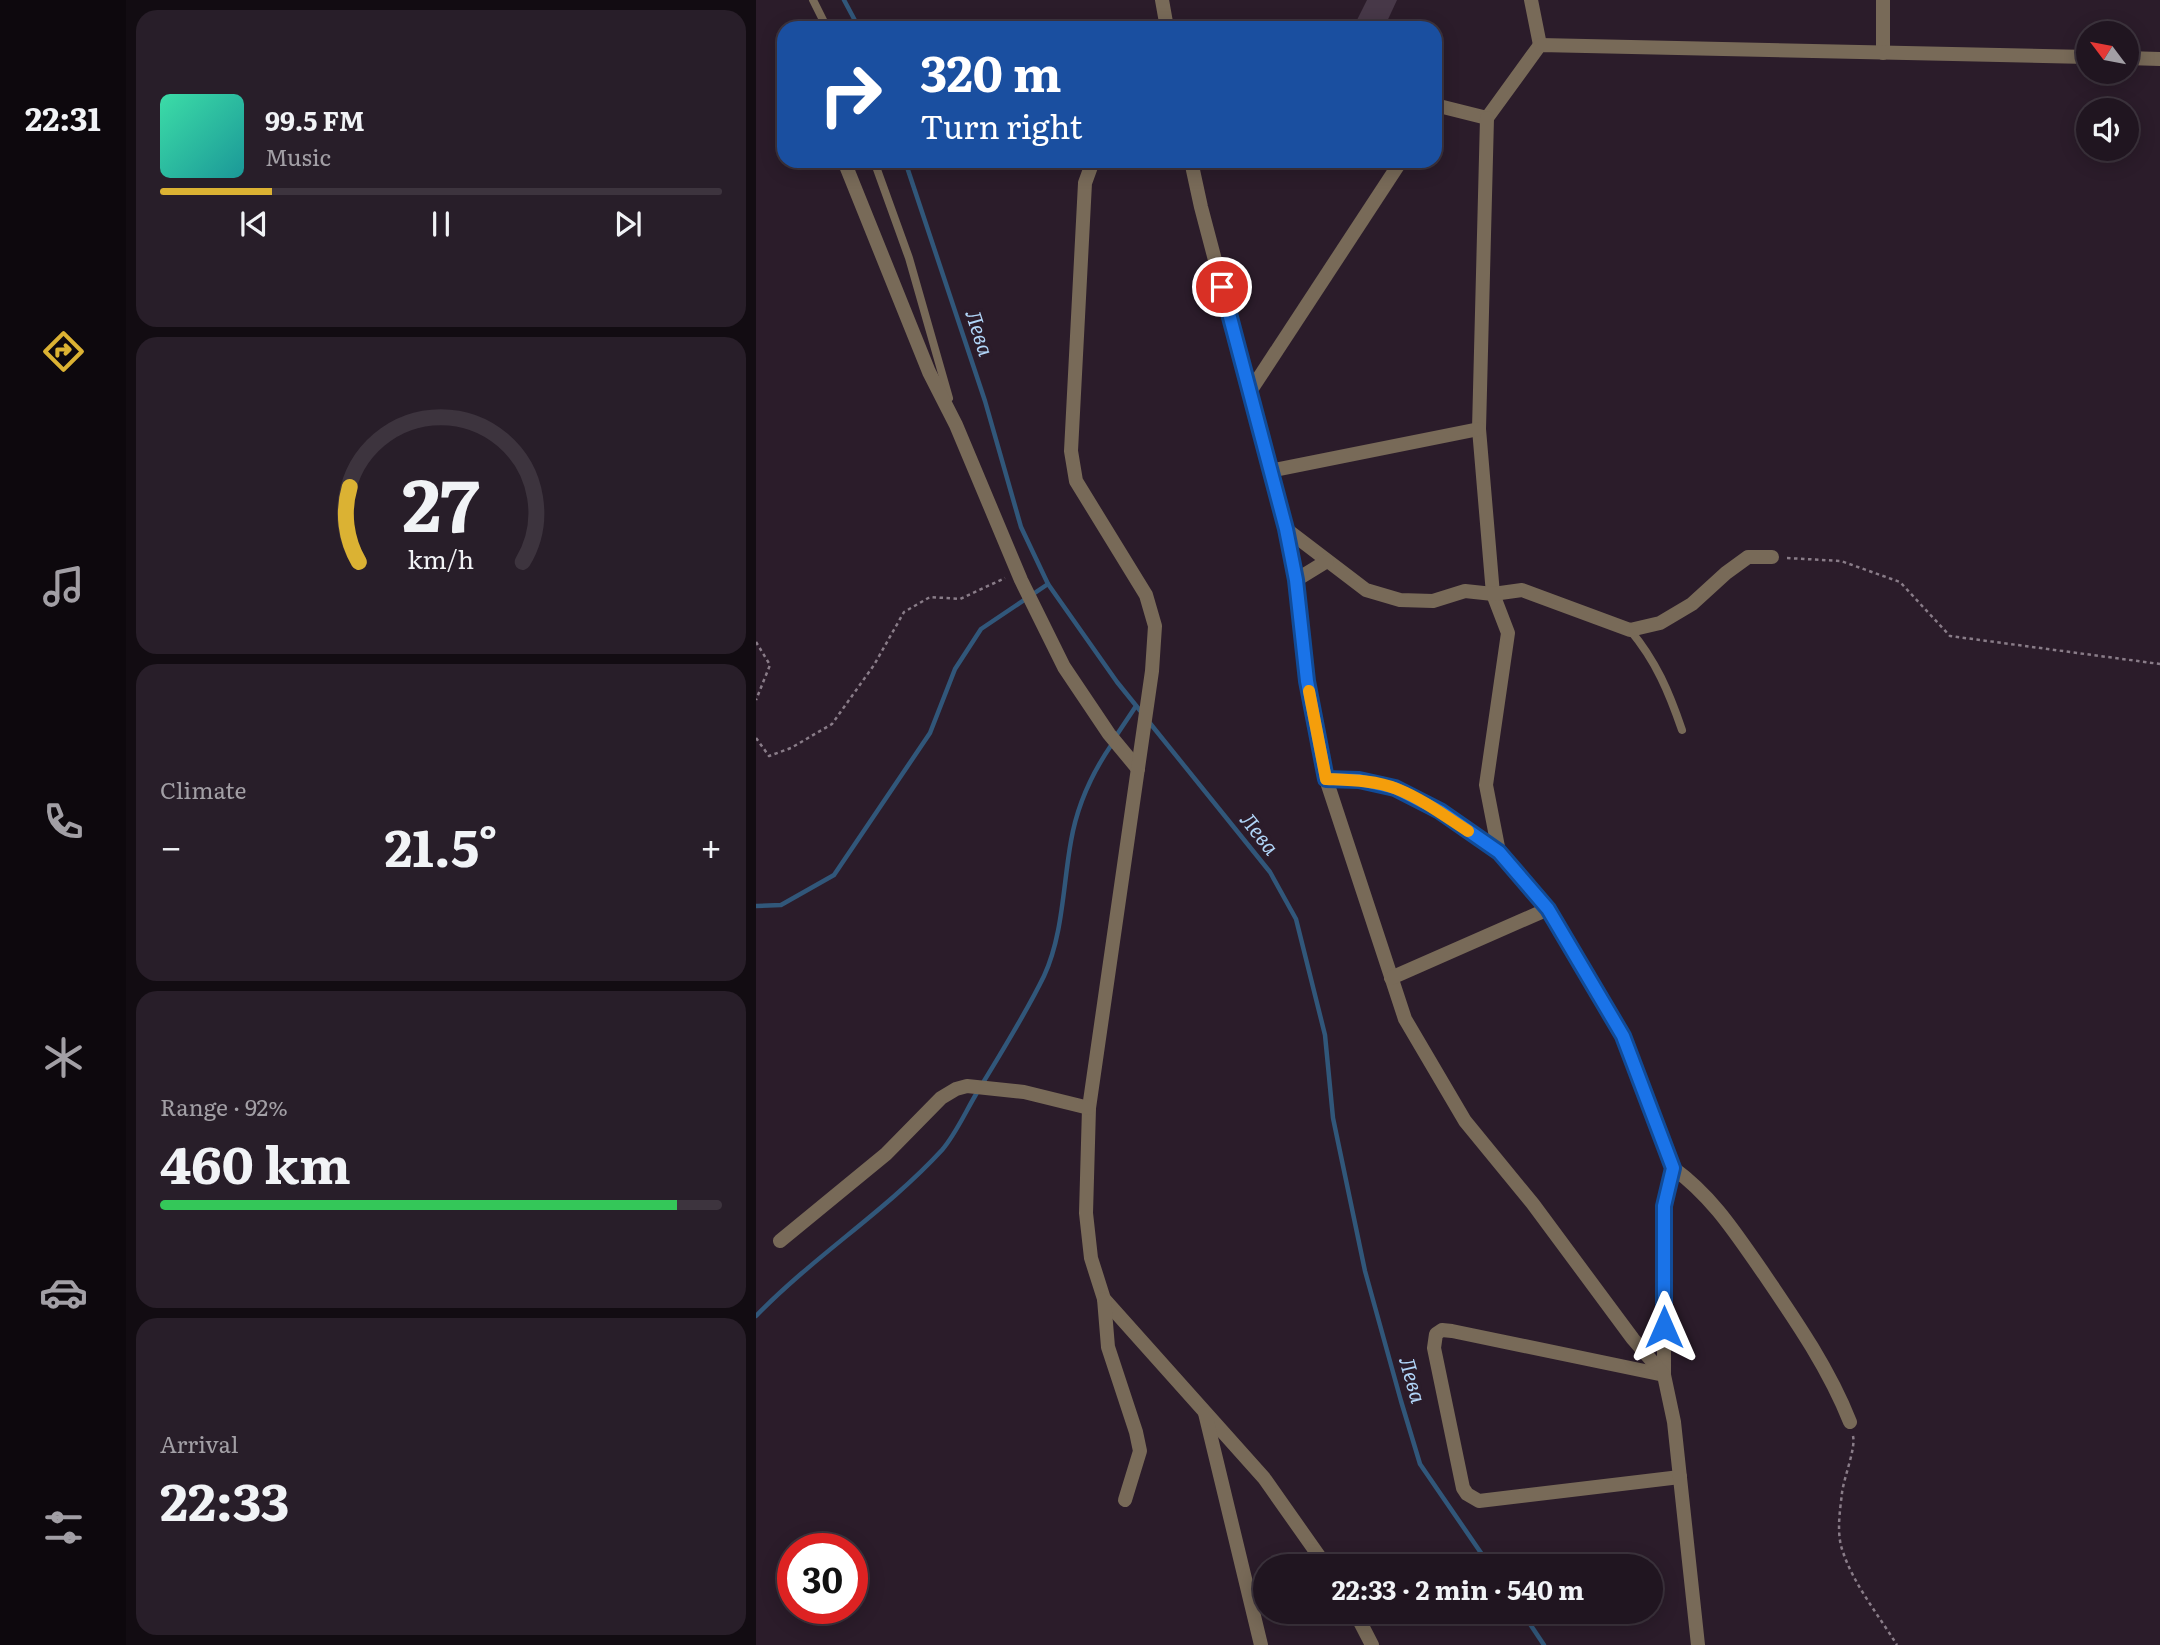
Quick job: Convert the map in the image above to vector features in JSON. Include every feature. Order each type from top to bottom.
[{"type":"street","points":[[1162,0],[1166,21]]},
{"type":"street","points":[[1499,852],[1486,785],[1508,634],[1493,594],[1479,429],[1487,118],[1540,46],[1531,0]]},
{"type":"street","points":[[1883,0],[1883,52]]},
{"type":"street","points":[[1540,46],[2076,57]]},
{"type":"street","points":[[2139,58],[2160,59]]},
{"type":"street","points":[[1442,108],[1487,118]]},
{"type":"street","points":[[847,168],[918,347],[956,425],[1018,571],[1065,667],[1109,734],[1138,769]]},
{"type":"street","points":[[1091,168],[1085,184],[1070,451],[1076,481],[1146,595],[1155,626],[1152,671],[1089,1108],[1086,1213],[1091,1258],[1104,1299],[1108,1347],[1140,1451],[1125,1500]]},
{"type":"street","points":[[1193,168],[1286,529],[1296,580],[1307,681],[1326,779],[1405,1018],[1465,1121],[1534,1204],[1633,1339],[1664,1375]]},
{"type":"street","points":[[1249,393],[1396,168]]},
{"type":"street","points":[[1270,471],[1479,429]]},
{"type":"street","points":[[1286,529],[1366,590],[1400,600],[1433,601],[1465,591],[1493,594],[1522,590],[1602,622],[1630,630],[1660,623],[1692,604],[1748,557],[1772,557]]},
{"type":"street","points":[[1296,580],[1327,561]]},
{"type":"street","points":[[1326,779],[1359,780],[1395,788],[1440,811],[1499,852],[1548,909],[1623,1036],[1673,1168],[1697,1185],[1725,1218],[1789,1311],[1837,1390],[1850,1422]]},
{"type":"street","points":[[1391,978],[1548,909]]},
{"type":"street","points":[[780,1241],[886,1154],[941,1098],[956,1089],[967,1086],[1024,1091],[1089,1108]]},
{"type":"street","points":[[1673,1168],[1664,1206],[1664,1375],[1674,1422],[1698,1645]]},
{"type":"street","points":[[1104,1299],[1264,1478],[1318,1554]]},
{"type":"street","points":[[1664,1375],[1452,1331],[1442,1330],[1436,1334],[1433,1341],[1463,1488],[1467,1494],[1479,1501],[1680,1478]]},
{"type":"street","points":[[1205,1412],[1261,1645]]},
{"type":"street","points":[[1361,1624],[1372,1645]]},
{"type":"lane","points":[[813,0],[824,21]]},
{"type":"lane","points":[[877,168],[909,258],[956,425]]},
{"type":"lane","points":[[1630,630],[1648,652],[1670,694],[1682,730]]},
{"type":"path","points":[[1772,557],[1841,561],[1900,582],[1950,636],[2160,664]]},
{"type":"path","points":[[756,738],[769,756],[791,748],[832,724],[874,665],[904,612],[930,597],[960,599],[1018,571]]},
{"type":"path","points":[[756,642],[770,665],[756,700]]},
{"type":"path","points":[[1850,1422],[1855,1443],[1844,1475],[1840,1520],[1842,1550],[1854,1576],[1897,1645]]},
{"type":"building","points":[[1367,0],[1397,0],[1387,21],[1356,21]]},
{"type":"waterway","name":"Лева","points":[[844,0],[855,21]]},
{"type":"waterway","name":"Лева","points":[[907,168],[985,401],[1021,527],[1048,584],[1142,713]]},
{"type":"waterway","points":[[756,906],[781,905],[834,875],[930,733],[955,669],[981,629],[1048,584]]},
{"type":"waterway","points":[[1116,736],[1136,706]]},
{"type":"waterway","name":"Лева","points":[[1149,722],[1270,872],[1296,919],[1325,1035],[1333,1118],[1365,1271],[1401,1401],[1420,1464],[1482,1554]]},
{"type":"waterway","points":[[756,1316],[920,1172],[956,1131],[1044,976],[1059,927],[1077,815],[1092,778],[1112,744]]},
{"type":"waterway","name":"Лева","points":[[1530,1624],[1544,1645]]},
{"type":"slow traffic","points":[[1309,691],[1326,779],[1359,780],[1395,788],[1440,811],[1468,831]]},
{"type":"route","points":[[1222,287],[1286,529],[1296,580],[1307,681],[1326,779],[1359,780],[1395,788],[1440,811],[1499,852],[1548,909],[1623,1036],[1673,1168],[1664,1206],[1664,1327]]}]
